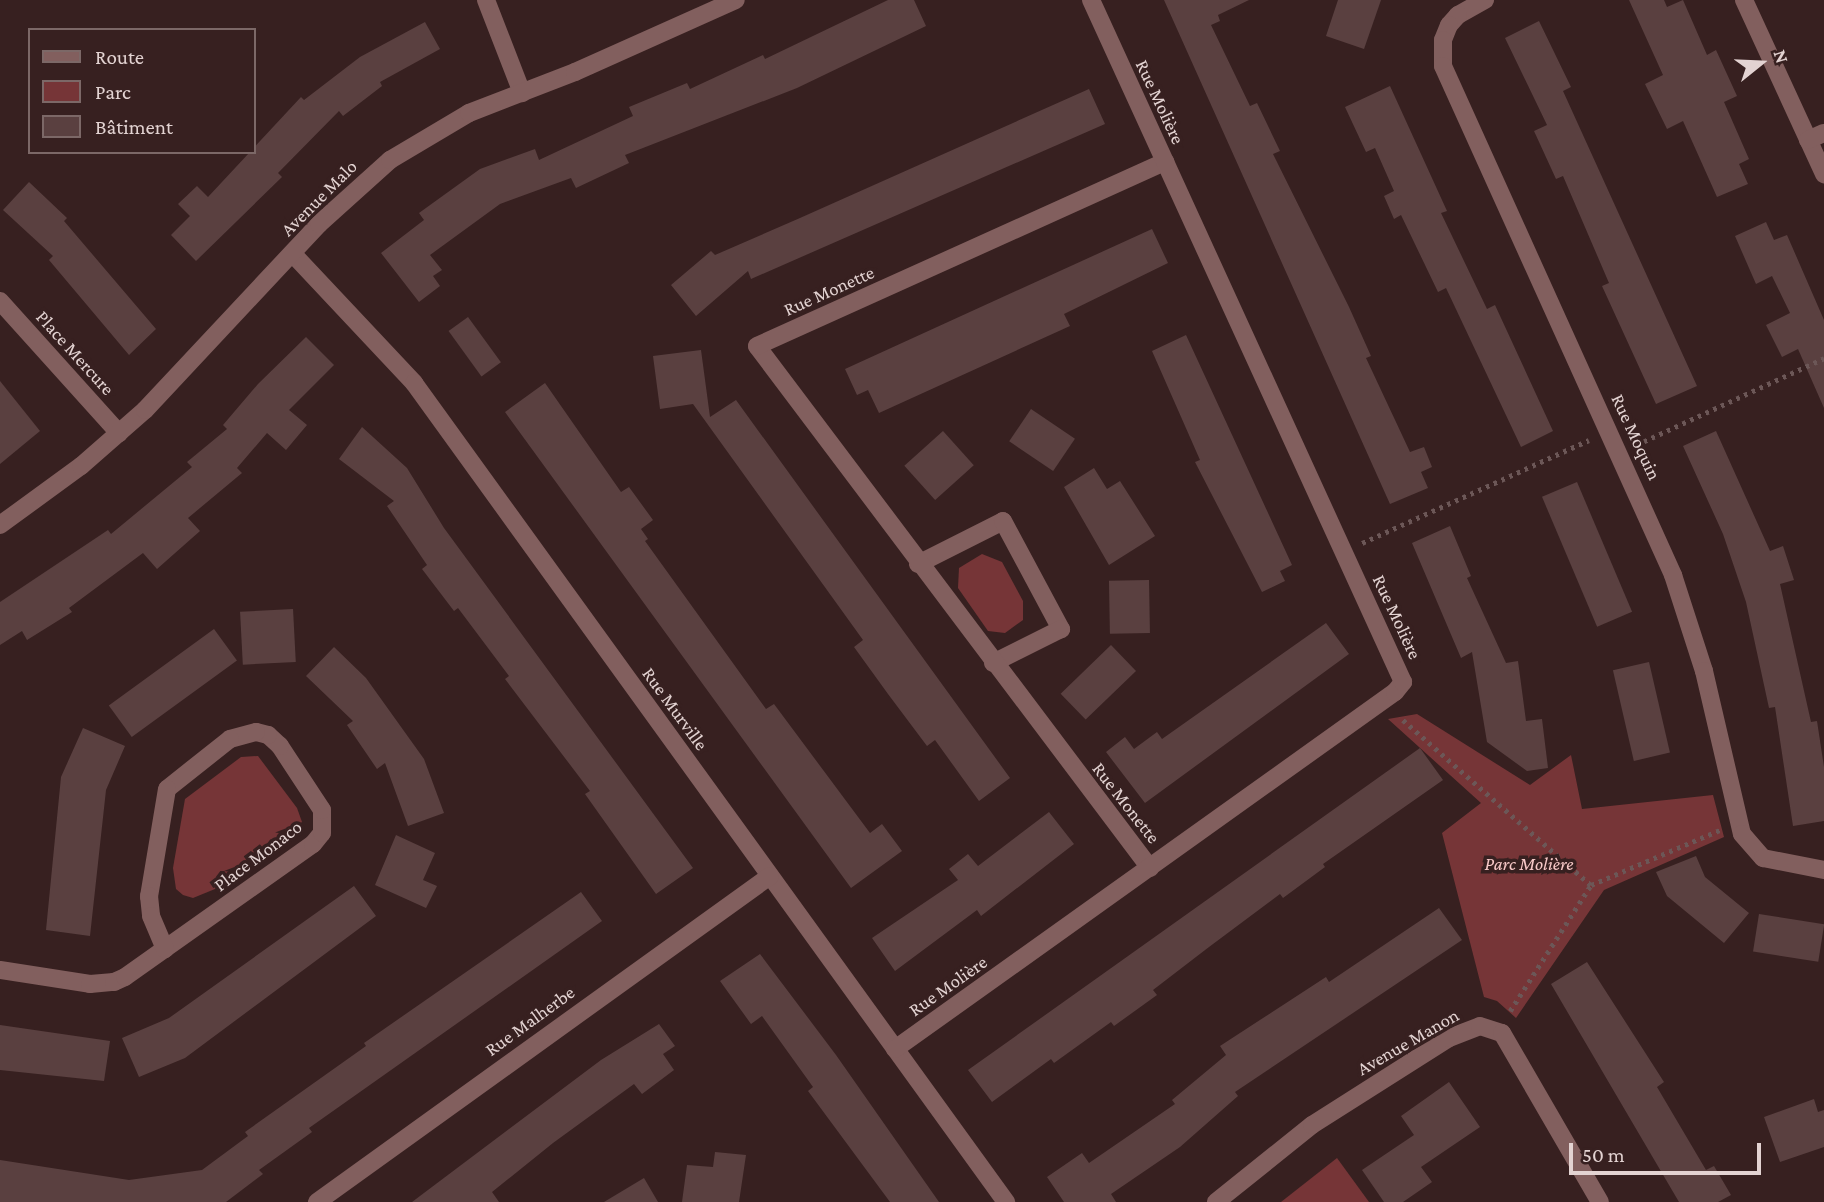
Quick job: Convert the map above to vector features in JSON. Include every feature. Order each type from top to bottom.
[{"type":"street","points":[[486,0],[522,93]]},
{"type":"street","name":"Avenue Malo","points":[[0,525],[119,433],[205,350],[344,199],[390,160],[469,113],[522,93],[736,0]]},
{"type":"street","name":"Rue Molière","points":[[895,1049],[1395,692],[1403,682],[1091,0]]},
{"type":"street","name":"Rue Moquin","points":[[1485,0],[1458,15],[1449,25],[1443,40],[1443,66],[1673,575],[1704,671],[1742,834],[1763,858],[1824,870]]},
{"type":"street","points":[[1744,0],[1816,136],[1824,174]]},
{"type":"street","name":"Rue Monette","points":[[1150,868],[993,663],[757,346],[1165,162]]},
{"type":"street","name":"Rue Murville","points":[[293,254],[414,383],[1006,1202]]},
{"type":"street","name":"Place Mercure","points":[[0,301],[119,433]]},
{"type":"street","points":[[919,564],[1003,521],[1061,629],[993,663]]},
{"type":"street","name":"Place Monaco","points":[[0,970],[104,984],[125,977],[298,856],[322,833],[324,821],[316,797],[268,735],[242,734],[230,739],[167,789],[149,896],[151,916],[165,949]]},
{"type":"street","name":"Rue Malherbe","points":[[317,1202],[769,876]]},
{"type":"street","name":"Avenue Manon","points":[[1216,1202],[1312,1125],[1449,1038],[1479,1026],[1503,1033],[1600,1202]]},
{"type":"path","points":[[1635,445],[1824,358]]},
{"type":"path","points":[[1359,544],[1593,438]]},
{"type":"path","points":[[1403,720],[1591,886]]},
{"type":"path","points":[[1510,1011],[1591,886],[1722,829]]},
{"type":"green space","points":[[982,554],[1002,562],[1023,601],[1023,620],[1005,633],[988,631],[958,588],[959,568]]},
{"type":"green space","name":"Parc Molière","points":[[1417,714],[1530,785],[1571,755],[1582,809],[1713,795],[1724,837],[1604,890],[1516,1018],[1497,1001],[1484,997],[1442,833],[1481,803],[1388,719]]},
{"type":"green space","points":[[258,756],[297,808],[302,822],[215,889],[193,898],[183,895],[176,889],[173,868],[185,799],[241,757]]},
{"type":"green space","points":[[1337,1158],[1369,1202],[1281,1202]]},
{"type":"building","points":[[888,0],[914,0],[926,26],[797,88],[625,155],[629,163],[576,188],[571,178],[500,204],[430,255],[442,270],[433,276],[440,286],[419,302],[381,253],[424,220],[419,213],[480,169],[535,149],[539,160],[633,116],[629,107],[687,83],[690,89],[763,55],[765,59]]},
{"type":"building","points":[[1164,0],[1249,0],[1218,15],[1220,21],[1211,25],[1250,106],[1257,103],[1280,151],[1273,154],[1349,307],[1371,356],[1366,358],[1410,452],[1424,447],[1432,467],[1421,472],[1428,488],[1390,504]]},
{"type":"building","points":[[1338,0],[1381,0],[1364,49],[1326,36]]},
{"type":"building","points":[[1629,0],[1664,0],[1667,7],[1683,0],[1707,55],[1716,50],[1737,96],[1724,102],[1749,159],[1739,164],[1748,184],[1717,197],[1683,121],[1667,129],[1645,84],[1663,75]]},
{"type":"building","points":[[1539,21],[1571,87],[1563,91],[1697,386],[1656,404],[1602,286],[1609,283],[1563,176],[1556,179],[1534,131],[1547,125],[1505,38]]},
{"type":"building","points":[[425,22],[440,49],[380,82],[382,86],[343,116],[339,111],[278,173],[282,177],[196,261],[171,235],[190,216],[178,204],[197,186],[208,197],[248,154],[256,154],[256,145],[301,97],[304,100],[360,57]]},
{"type":"building","points":[[1390,86],[1447,211],[1441,213],[1487,309],[1495,305],[1553,431],[1521,447],[1446,288],[1438,292],[1401,215],[1394,219],[1384,196],[1394,191],[1375,148],[1366,152],[1345,107]]},
{"type":"building","points":[[1089,89],[1105,124],[751,279],[748,271],[696,316],[671,285],[711,251],[715,255]]},
{"type":"building","points":[[29,182],[67,218],[64,221],[156,329],[129,355],[49,260],[53,256],[3,210]]},
{"type":"building","points":[[1766,222],[1774,240],[1787,235],[1824,320],[1824,408],[1798,349],[1782,357],[1766,325],[1790,313],[1772,276],[1756,284],[1735,236]]},
{"type":"building","points":[[1152,229],[1168,263],[1064,314],[1070,326],[879,413],[868,390],[857,395],[845,369]]},
{"type":"building","points":[[468,317],[501,362],[481,376],[449,331]]},
{"type":"building","points":[[1186,335],[1292,565],[1280,571],[1285,581],[1262,592],[1195,462],[1200,460],[1152,351]]},
{"type":"building","points":[[306,337],[334,365],[289,410],[307,425],[286,450],[267,433],[237,468],[242,473],[188,518],[200,531],[157,569],[143,553],[69,608],[72,612],[27,640],[22,631],[0,645],[0,602],[108,530],[111,534],[192,467],[187,462],[227,429],[223,425],[258,384]]},
{"type":"building","points":[[701,350],[710,417],[736,400],[1010,778],[979,801],[935,740],[927,746],[854,647],[863,640],[693,404],[660,409],[653,356]]},
{"type":"building","points":[[0,381],[40,431],[0,464]]},
{"type":"building","points":[[545,383],[621,492],[629,487],[653,520],[641,529],[648,539],[645,541],[766,709],[774,704],[870,833],[882,824],[902,851],[851,888],[505,412]]},
{"type":"building","points":[[1031,409],[1075,439],[1053,471],[1009,441]]},
{"type":"building","points":[[362,427],[407,468],[444,528],[693,868],[656,894],[585,794],[590,791],[505,679],[509,676],[458,608],[454,611],[422,569],[427,565],[387,506],[394,501],[339,459]]},
{"type":"building","points":[[943,431],[974,465],[935,500],[904,466]]},
{"type":"building","points":[[1716,431],[1770,551],[1783,546],[1794,580],[1780,584],[1811,722],[1817,721],[1824,767],[1824,821],[1793,826],[1775,707],[1769,708],[1746,602],[1723,534],[1683,446]]},
{"type":"building","points":[[1094,468],[1107,489],[1120,481],[1155,536],[1109,565],[1064,487]]},
{"type":"building","points":[[1577,482],[1632,612],[1597,627],[1542,497]]},
{"type":"building","points":[[1450,526],[1471,576],[1467,578],[1506,663],[1518,661],[1526,721],[1542,719],[1548,768],[1527,771],[1487,742],[1472,652],[1461,658],[1412,543]]},
{"type":"building","points":[[1149,580],[1150,633],[1110,634],[1109,581]]},
{"type":"building","points":[[293,609],[296,662],[243,665],[240,612]]},
{"type":"building","points":[[1326,623],[1349,654],[1145,803],[1106,752],[1125,737],[1134,749],[1157,732],[1162,739]]},
{"type":"building","points":[[214,629],[237,661],[132,737],[109,705]]},
{"type":"building","points":[[1111,645],[1136,671],[1086,720],[1061,694]]},
{"type":"building","points":[[334,647],[366,678],[424,759],[444,813],[408,826],[385,763],[377,769],[347,725],[353,721],[306,676]]},
{"type":"building","points":[[1649,662],[1670,753],[1634,761],[1613,670]]},
{"type":"building","points":[[83,728],[125,746],[106,790],[90,936],[46,930],[61,777]]},
{"type":"building","points":[[1420,748],[1443,780],[1323,864],[1325,867],[1283,898],[1280,894],[1209,947],[1153,990],[1157,995],[1114,1026],[1111,1022],[1054,1063],[1051,1059],[992,1102],[968,1070]]},
{"type":"building","points":[[1049,812],[1074,844],[981,916],[977,910],[895,971],[872,938],[958,880],[949,869],[968,854],[978,866]]},
{"type":"building","points":[[396,835],[435,853],[423,880],[437,886],[426,908],[375,885]]},
{"type":"building","points":[[1696,856],[1705,877],[1749,913],[1724,943],[1667,896],[1656,872]]},
{"type":"building","points":[[354,886],[376,916],[185,1058],[139,1077],[122,1038],[169,1018]]},
{"type":"building","points":[[581,892],[602,921],[309,1128],[312,1132],[259,1170],[263,1174],[226,1202],[0,1202],[0,1160],[129,1180],[202,1170],[248,1136],[245,1132],[366,1046],[364,1043]]},
{"type":"building","points":[[1439,908],[1462,940],[1235,1092],[1238,1096],[1180,1147],[1111,1194],[1116,1202],[1064,1202],[1047,1177],[1082,1153],[1089,1163],[1175,1104],[1172,1100],[1226,1055],[1220,1046],[1326,977],[1329,982]]},
{"type":"building","points":[[1759,914],[1824,924],[1818,962],[1753,952]]},
{"type":"building","points":[[760,954],[836,1055],[939,1202],[890,1202],[808,1091],[813,1087],[762,1016],[751,1024],[720,981]]},
{"type":"building","points":[[1587,962],[1664,1082],[1657,1087],[1706,1170],[1714,1166],[1731,1195],[1718,1202],[1679,1202],[1551,984]]},
{"type":"building","points":[[659,1024],[675,1046],[663,1054],[674,1070],[642,1094],[634,1084],[553,1143],[492,1192],[499,1202],[412,1202],[601,1060]]},
{"type":"building","points":[[0,1025],[110,1041],[104,1081],[0,1070]]},
{"type":"building","points":[[1449,1082],[1480,1127],[1421,1167],[1432,1182],[1403,1202],[1384,1202],[1362,1170],[1414,1135],[1401,1116]]},
{"type":"building","points":[[1814,1099],[1818,1112],[1824,1110],[1824,1147],[1780,1162],[1764,1117]]},
{"type":"building","points":[[715,1152],[746,1155],[739,1202],[682,1202],[687,1165],[713,1167]]},
{"type":"building","points":[[644,1178],[658,1202],[604,1202]]}]
